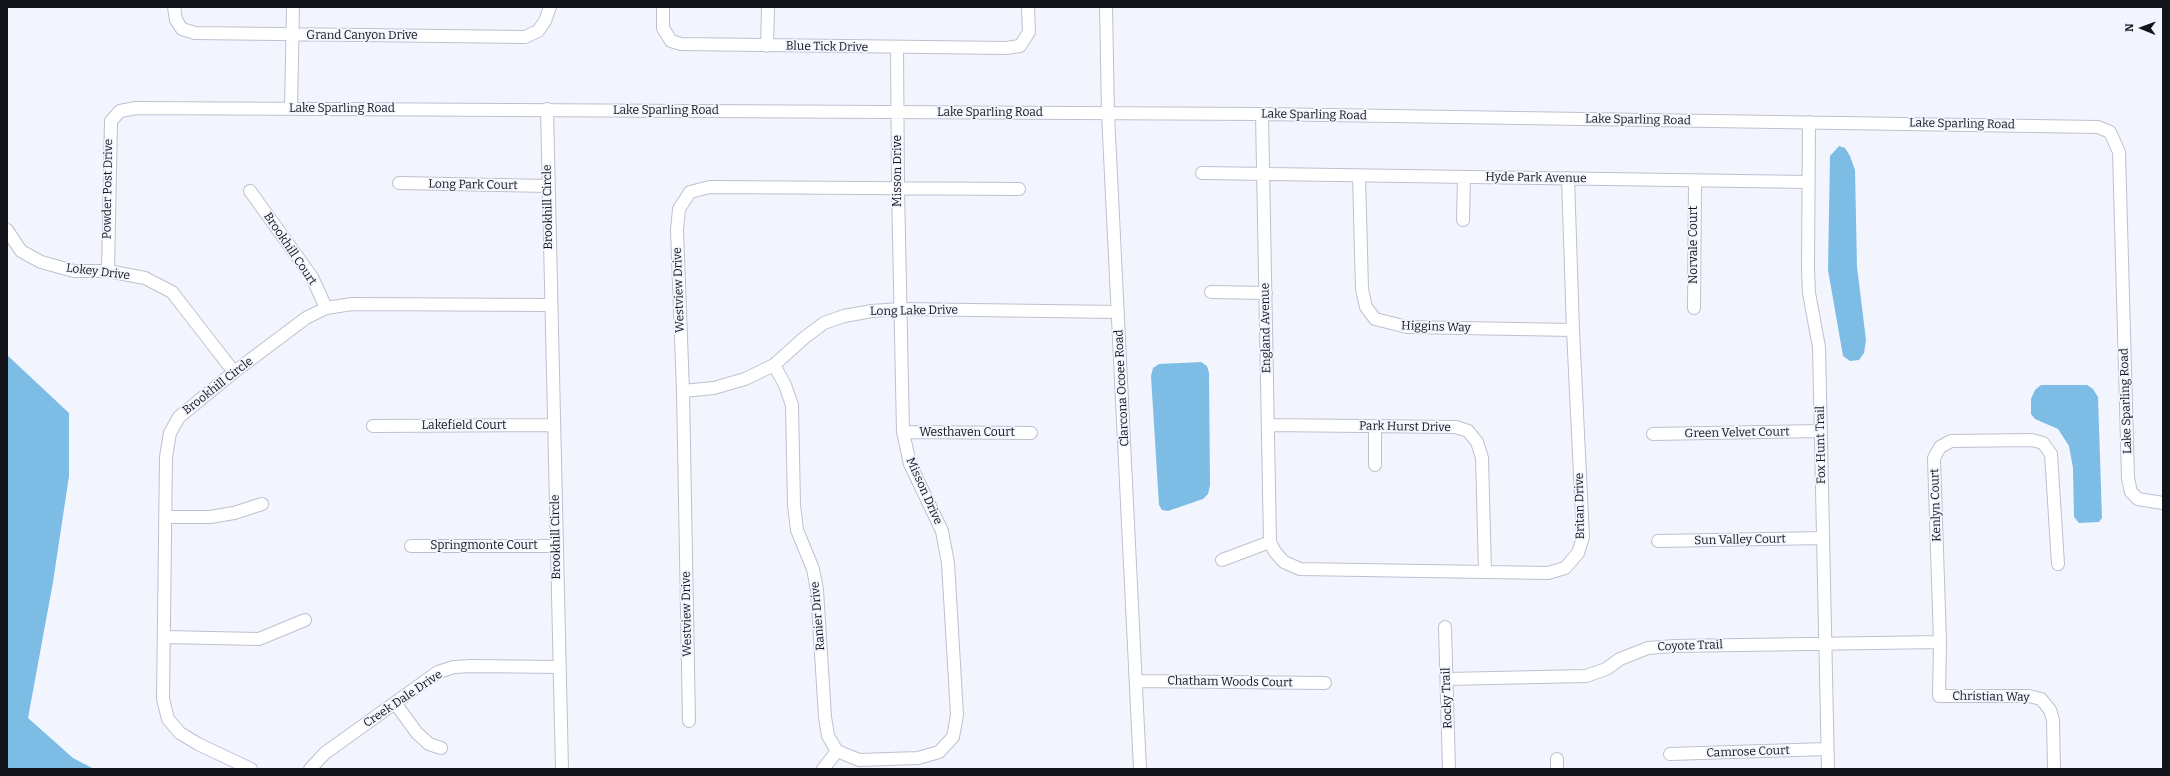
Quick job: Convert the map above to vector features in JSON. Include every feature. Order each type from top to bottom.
[{"type":"street","name":"Grand Canyon Drive","points":[[174,7],[176,20],[182,29],[195,33],[525,37],[538,31],[545,21],[550,7]]},
{"type":"street","points":[[291,109],[294,7]]},
{"type":"street","name":"Blue Tick Drive","points":[[663,7],[664,28],[671,41],[681,44],[897,48],[1006,48],[1020,46],[1029,32],[1028,7]]},
{"type":"street","points":[[767,46],[768,7]]},
{"type":"street","name":"Clarcona Ocoee Road","points":[[1106,7],[1108,114],[1140,769]]},
{"type":"street","name":"Misson Drive","points":[[837,751],[859,760],[918,758],[939,752],[953,737],[957,715],[948,563],[942,531],[910,464],[903,432],[897,48]]},
{"type":"street","name":"Lake Sparling Road","points":[[120,111],[136,108],[547,109],[1262,114],[2098,127],[2110,132],[2120,152],[2128,478],[2131,492],[2138,499],[2163,503]]},
{"type":"street","name":"Brookhill Circle","points":[[547,109],[550,305],[562,769]]},
{"type":"street","name":"Powder Post Drive","points":[[108,272],[109,132],[111,122],[120,111]]},
{"type":"street","name":"England Avenue","points":[[1262,114],[1270,542]]},
{"type":"street","name":"Fox Hunt Trail","points":[[1809,122],[1808,268],[1809,293],[1819,348],[1828,769]]},
{"type":"street","name":"Hyde Park Avenue","points":[[1202,173],[1808,182]]},
{"type":"street","name":"Higgins Way","points":[[1359,176],[1362,289],[1366,307],[1375,319],[1407,327],[1573,330]]},
{"type":"street","points":[[1463,220],[1464,177]]},
{"type":"street","name":"Britan Drive","points":[[1270,542],[1275,552],[1284,562],[1300,569],[1548,573],[1566,568],[1578,553],[1583,537],[1573,330],[1568,178]]},
{"type":"street","name":"Norvale Court","points":[[1694,308],[1695,181]]},
{"type":"street","name":"Long Park Court","points":[[399,183],[548,186]]},
{"type":"street","name":"Westview Drive","points":[[689,721],[683,391],[677,230],[679,209],[690,192],[710,187],[1019,189]]},
{"type":"street","name":"Brookhill Court","points":[[250,191],[312,277],[326,308]]},
{"type":"street","name":"Lokey Drive","points":[[7,230],[21,251],[41,262],[74,270],[108,272],[145,278],[172,292],[234,372]]},
{"type":"street","points":[[1211,292],[1266,293]]},
{"type":"street","name":"Brookhill Circle","points":[[251,769],[198,744],[180,733],[168,719],[163,699],[166,457],[170,433],[179,417],[234,372],[306,318],[326,308],[352,304],[550,305]]},
{"type":"street","name":"Long Lake Drive","points":[[683,391],[714,388],[745,379],[774,365],[804,338],[824,323],[844,316],[872,311],[900,309],[1118,312]]},
{"type":"street","name":"Ranier Drive","points":[[774,365],[785,385],[792,405],[794,505],[797,530],[813,569],[817,590],[825,717],[828,736],[837,751]]},
{"type":"street","name":"Park Hurst Drive","points":[[1268,424],[1456,427],[1468,431],[1477,442],[1482,458],[1485,572]]},
{"type":"street","name":"Lakefield Court","points":[[373,426],[554,426]]},
{"type":"street","points":[[1375,426],[1375,465]]},
{"type":"street","name":"Green Velvet Court","points":[[1654,434],[1821,431]]},
{"type":"street","name":"Westhaven Court","points":[[903,432],[1031,433]]},
{"type":"street","name":"Kenlyn Court","points":[[1939,696],[1940,642],[1934,458],[1940,447],[1951,441],[2032,440],[2043,443],[2051,454],[2058,564]]},
{"type":"street","points":[[165,517],[210,517],[234,513],[262,504]]},
{"type":"street","name":"Sun Valley Court","points":[[1658,542],[1823,538]]},
{"type":"street","points":[[1222,560],[1270,542]]},
{"type":"street","name":"Springmonte Court","points":[[411,546],[556,546]]},
{"type":"street","points":[[164,637],[259,638],[305,620]]},
{"type":"street","name":"Rocky Trail","points":[[1445,628],[1449,769]]},
{"type":"street","name":"Coyote Trail","points":[[1447,679],[1586,676],[1606,669],[1620,660],[1648,648],[1825,643],[1940,642]]},
{"type":"street","name":"Creek Dale Drive","points":[[310,769],[324,753],[438,672],[454,667],[559,667]]},
{"type":"street","name":"Chatham Woods Court","points":[[1136,681],[1325,683]]},
{"type":"street","name":"Christian Way","points":[[1939,696],[2029,696],[2041,699],[2047,705],[2053,720],[2054,769]]},
{"type":"street","points":[[395,703],[417,733],[429,744],[441,748]]},
{"type":"street","name":"Camrose Court","points":[[1670,754],[1827,749]]},
{"type":"street","points":[[823,769],[837,751]]},
{"type":"water","points":[[1839,146],[1845,148],[1850,156],[1855,170],[1857,267],[1866,340],[1864,353],[1859,360],[1850,361],[1843,356],[1828,270],[1830,156]]},
{"type":"water","points":[[7,355],[69,413],[69,476],[53,582],[28,718],[73,758],[94,769],[7,769]]},
{"type":"water","points":[[1201,362],[1207,366],[1209,373],[1210,485],[1208,494],[1203,499],[1168,511],[1162,510],[1159,505],[1151,376],[1153,368],[1159,364]]},
{"type":"water","points":[[2041,385],[2087,385],[2093,389],[2098,397],[2102,518],[2099,522],[2079,523],[2074,517],[2073,468],[2069,446],[2058,429],[2035,419],[2031,414],[2031,399],[2035,390]]}]
